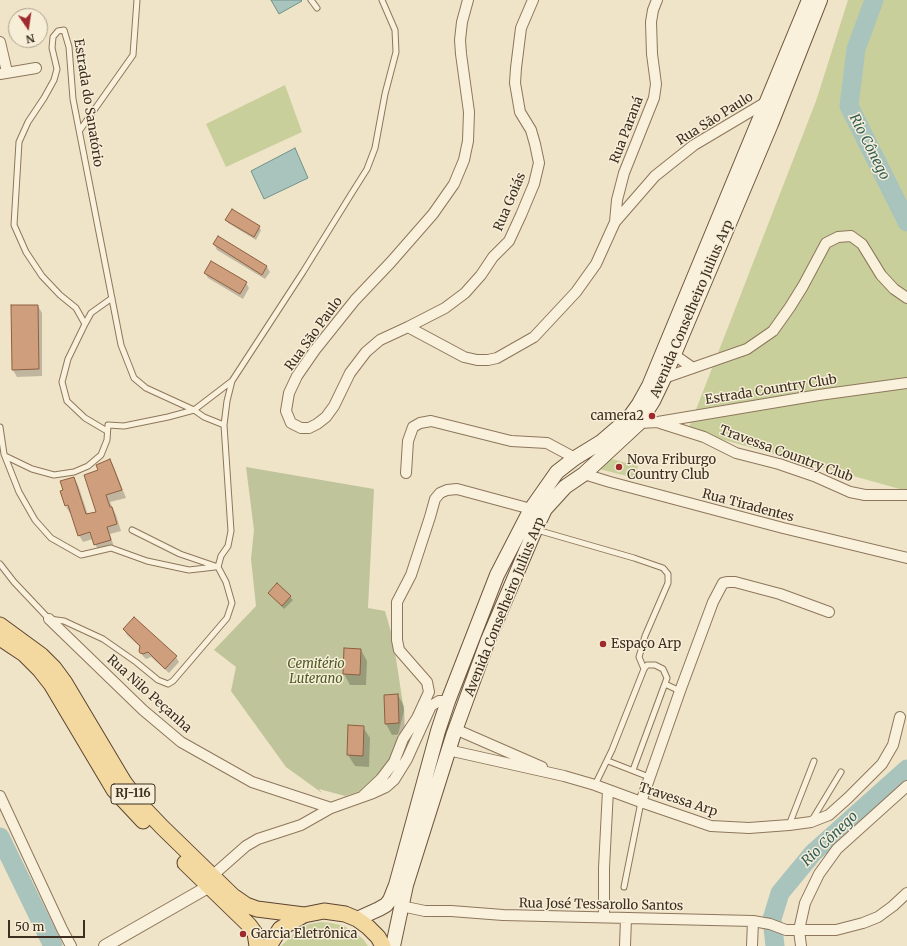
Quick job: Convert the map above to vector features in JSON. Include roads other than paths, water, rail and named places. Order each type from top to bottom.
[{"type":"main road","name":"Avenida Conselheiro Julius Arp","points":[[358,919],[380,909],[390,900],[396,885],[426,772],[448,701],[497,575],[531,509],[557,472],[575,458],[601,442],[629,418],[649,386],[809,0]]},
{"type":"main road","name":"Avenida Conselheiro Julius Arp","points":[[393,946],[406,885],[455,729],[488,640],[535,530],[545,509],[565,487],[584,474],[639,424],[653,401],[782,96],[820,0]]},
{"type":"main road","name":"RJ-116","points":[[0,625],[41,655],[54,668],[65,683],[124,782],[141,805],[249,925],[254,933],[257,946]]},
{"type":"main road","name":"RJ-116","points":[[0,638],[24,654],[51,684],[114,790],[210,881],[246,905],[257,909],[304,915]]},
{"type":"main road","name":"RJ-116","points":[[269,946],[280,929],[304,915],[314,912],[334,911],[358,919],[378,937],[383,946]]},
{"type":"street","name":"Rua São Paulo","points":[[468,0],[462,22],[460,40],[469,112],[468,141],[464,160],[454,184],[433,214],[355,300],[315,350],[297,376],[289,393],[286,411],[291,423],[300,428],[309,428],[326,418],[334,406],[350,373],[366,352],[380,340],[408,327],[464,357],[477,360],[497,358],[534,337],[576,292],[596,264],[615,222],[655,176],[694,145],[768,101],[782,96]]},
{"type":"street","name":"Rua Goiás","points":[[408,327],[445,308],[465,293],[481,275],[493,257],[508,241],[534,184],[539,163],[531,130],[520,112],[515,83],[521,28],[533,0]]},
{"type":"street","name":"Rua Paraná","points":[[615,222],[617,200],[624,173],[654,98],[656,84],[650,22],[652,10],[657,0]]},
{"type":"street","points":[[0,42],[3,73],[36,68]]},
{"type":"street","points":[[664,378],[747,349],[773,331],[794,302],[826,243],[838,237],[850,236],[862,244],[881,275],[894,289],[907,298]]},
{"type":"street","points":[[674,354],[693,368]]},
{"type":"street","name":"Estrada Country Club","points":[[639,424],[819,395],[907,383]]},
{"type":"street","points":[[406,473],[408,441],[413,427],[420,423],[431,421],[511,441],[547,443],[575,458]]},
{"type":"street","name":"Travessa Country Club","points":[[658,422],[704,438],[736,453],[779,464],[814,476],[850,492],[865,495],[907,495]]},
{"type":"street","name":"Rua Tiradentes","points":[[584,474],[783,528],[907,558]]},
{"type":"street","points":[[363,796],[394,762],[404,739],[417,718],[429,692],[429,688],[424,678],[399,650],[397,640],[397,602],[410,575],[435,499],[440,493],[447,490],[457,489],[531,509]]},
{"type":"street","points":[[641,802],[712,602],[723,584],[735,582],[780,594],[829,612]]},
{"type":"street","name":"Rua Nilo Peçanha","points":[[49,618],[142,710],[181,742],[252,782],[331,808]]},
{"type":"street","points":[[105,946],[210,881],[246,846],[258,839],[301,825],[331,808],[373,793],[386,786],[394,780],[407,758],[431,706],[439,701],[448,701]]},
{"type":"street","name":"Travessa Arp","points":[[448,750],[595,784],[641,802],[711,826],[749,828],[811,822],[830,815],[882,764],[894,745],[900,717]]},
{"type":"street","name":"Travessa Arp","points":[[455,729],[564,776]]},
{"type":"street","points":[[801,946],[799,930],[805,903],[819,874],[837,849],[907,786]]},
{"type":"street","points":[[604,917],[604,868],[608,790]]},
{"type":"street","points":[[0,796],[71,946]]},
{"type":"street","name":"Rua José Tessarollo Santos","points":[[401,906],[426,911],[450,911],[503,915],[753,922],[770,924],[786,930],[836,930],[863,923],[878,917],[907,893]]},
{"type":"street","points":[[625,946],[626,918]]},
{"type":"street","points":[[752,946],[753,922]]},
{"type":"lane","points":[[80,130],[132,55],[137,0]]},
{"type":"lane","points":[[311,0],[317,8]]},
{"type":"lane","points":[[218,567],[221,556],[228,546],[231,532],[224,425],[227,401],[232,381],[303,272],[367,169],[375,148],[385,94],[396,52],[395,30],[382,0]]},
{"type":"lane","name":"Estrada do Sanatório","points":[[85,324],[76,308],[60,295],[42,276],[26,252],[14,225],[19,142],[28,122],[54,80],[57,69],[52,48],[53,38],[58,31],[64,30],[69,47],[73,99],[121,345],[134,378],[146,388],[194,410],[204,417],[224,425]]},
{"type":"lane","points":[[108,431],[85,418],[67,401],[62,382],[68,359],[91,313],[112,298]]},
{"type":"lane","points":[[5,456],[32,469],[54,475],[74,472],[88,466],[101,456],[107,440],[108,425],[124,426],[194,410],[232,381]]},
{"type":"lane","points":[[0,427],[5,456],[19,492],[35,520],[52,538],[81,556],[111,548],[147,561],[189,570],[218,567]]},
{"type":"lane","points":[[0,564],[14,582],[49,618],[64,621],[103,639],[136,662],[158,680],[168,684],[173,681],[227,618],[232,603],[226,582],[218,567],[180,554],[132,530]]},
{"type":"lane","points":[[535,530],[634,558],[663,568],[668,574],[668,583],[645,636],[639,657],[644,669]]},
{"type":"lane","points":[[595,784],[608,761],[644,669],[647,665],[652,664],[663,669],[667,678],[666,684],[633,770]]},
{"type":"lane","points":[[666,684],[680,691]]},
{"type":"lane","points":[[608,761],[650,777]]},
{"type":"lane","points":[[789,825],[814,761]]},
{"type":"lane","points":[[811,822],[841,772]]},
{"type":"lane","points":[[624,887],[641,802]]},
{"type":"water","points":[[271,0],[301,0],[302,1],[279,14]]},
{"type":"water","points":[[295,148],[308,178],[264,199],[251,171]]},
{"type":"waterway","name":"Rio Cônego","points":[[874,0],[856,49],[849,106],[907,222]]},
{"type":"waterway","name":"Rio Cônego","points":[[775,946],[772,919],[780,893],[813,853],[907,769]]},
{"type":"waterway","points":[[0,837],[53,946]]},
{"type":"place","name":"camera2","points":[[652,416]]},
{"type":"place","name":"Nova Friburgo Country Club","points":[[619,467]]},
{"type":"place","name":"Espaço Arp","points":[[603,644]]},
{"type":"place","name":"Garcia Eletrônica","points":[[243,934]]},
{"type":"park label","name":"Cemitério Luterano","points":[[316,672]]}]
